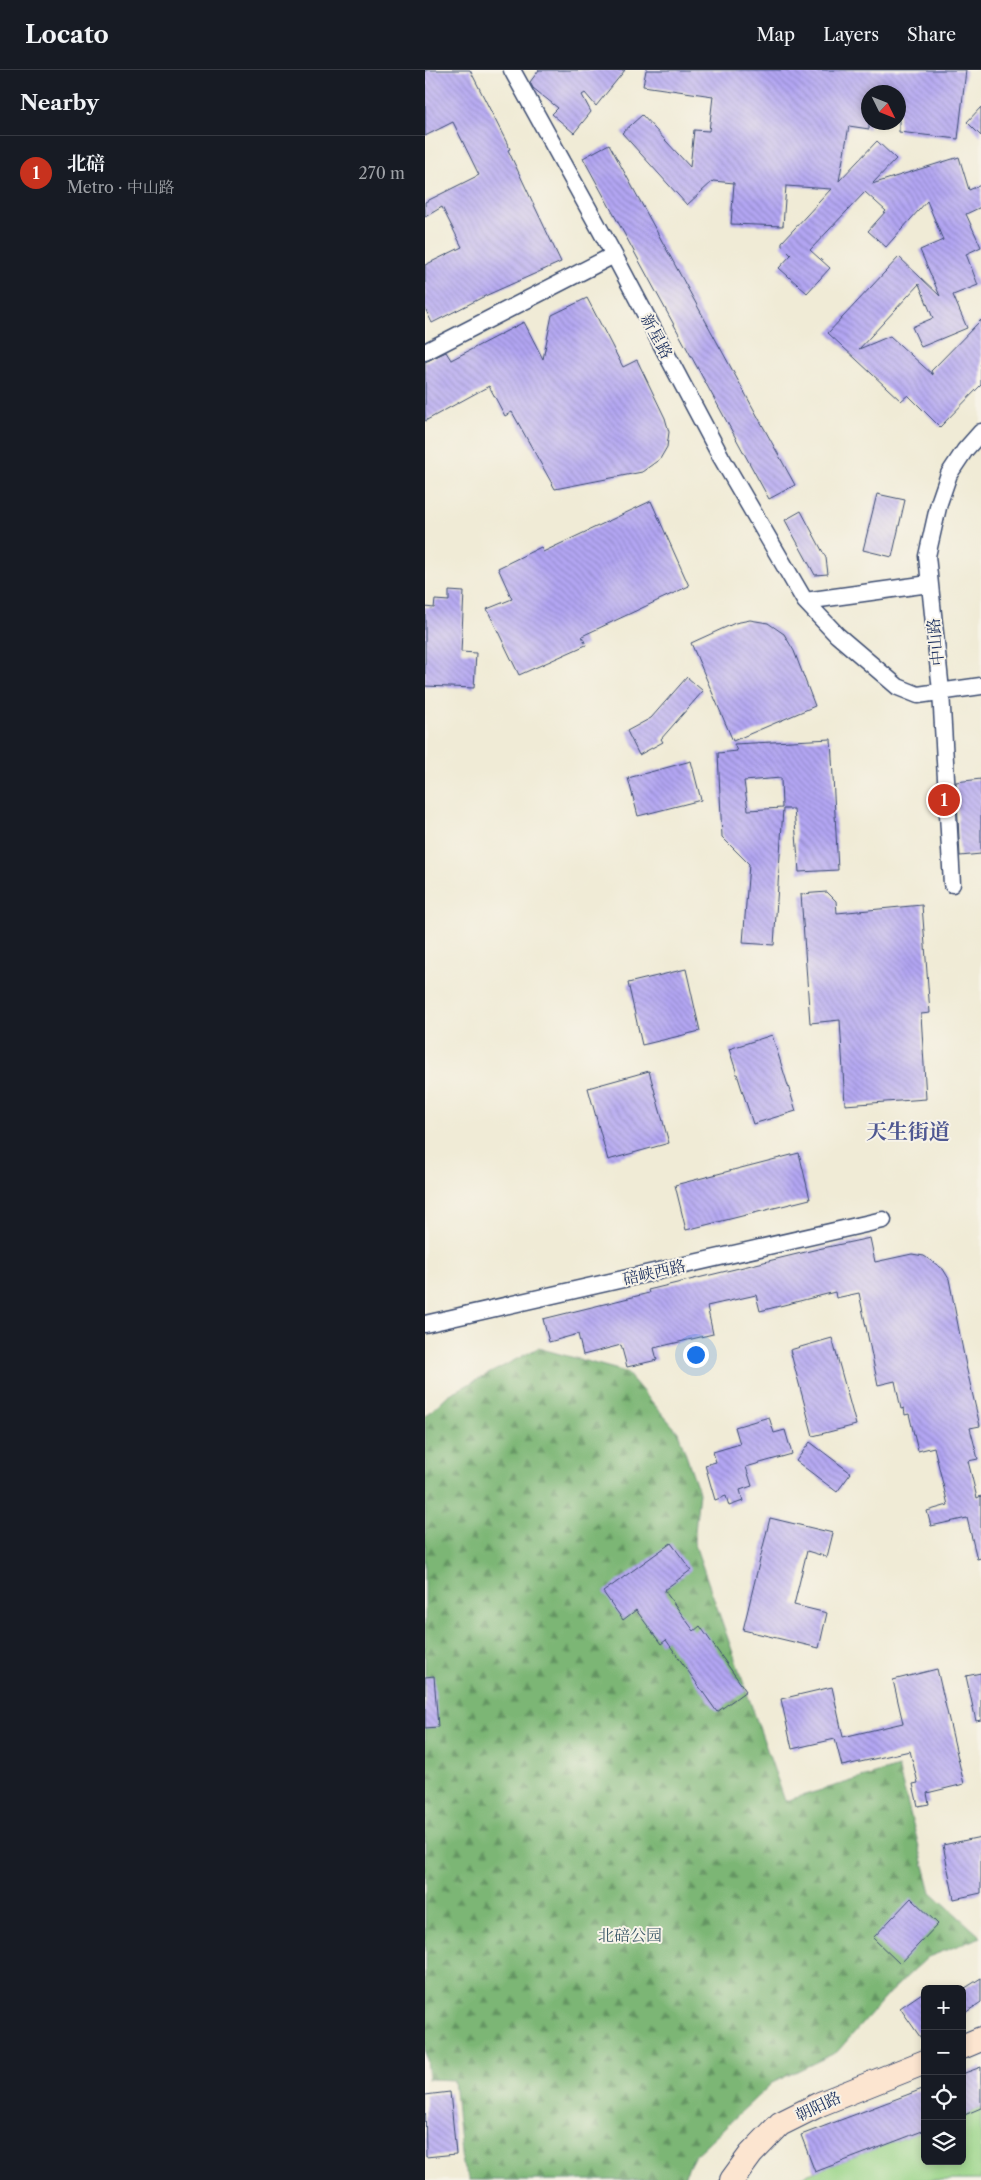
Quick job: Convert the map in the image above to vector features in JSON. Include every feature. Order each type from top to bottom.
[{"type":"street","name":"新星路","points":[[512,70],[614,255],[721,457],[805,601],[837,635],[898,687],[918,695],[981,686]]},
{"type":"street","points":[[425,352],[614,255]]},
{"type":"street","name":"中山路","points":[[951,884],[941,692],[927,556],[939,503],[949,474],[965,450],[981,432]]},
{"type":"street","points":[[805,601],[929,584]]},
{"type":"street","name":"碚峡西路","points":[[425,1324],[883,1220]]},
{"type":"street","points":[[966,2045],[981,2039]]},
{"type":"street","points":[[966,2060],[981,2054]]},
{"type":"street","name":"朝阳路","points":[[732,2180],[751,2154],[780,2124],[820,2104],[921,2064]]},
{"type":"street","points":[[750,2180],[763,2161],[792,2133],[826,2114],[921,2078]]},
{"type":"green space","name":"北碚公园","points":[[538,1348],[626,1372],[678,1432],[699,1492],[694,1542],[785,1801],[898,1767],[931,1892],[981,1937],[928,1957],[889,1993],[837,2052],[772,2083],[695,2155],[682,2180],[470,2180],[462,2164],[454,2080],[428,2079],[425,2048],[425,1417],[448,1395]]},
{"type":"green space","points":[[981,2108],[981,2180],[793,2180],[921,2132],[921,2165],[966,2165],[966,2114]]},
{"type":"building","points":[[425,70],[470,70],[510,149],[508,150],[561,262],[485,296],[432,323],[425,308],[425,265],[462,247],[442,207],[425,217],[425,202],[479,175],[453,122],[425,136]]},
{"type":"building","points":[[539,70],[625,70],[596,106],[585,93],[582,95],[591,112],[574,133],[552,114],[558,108],[533,88],[530,82]]},
{"type":"building","points":[[646,70],[966,70],[958,139],[899,132],[899,130],[906,130],[906,85],[861,85],[861,128],[849,126],[839,181],[877,141],[896,159],[872,184],[959,157],[969,190],[981,185],[981,207],[966,214],[981,247],[966,254],[978,285],[953,295],[967,328],[921,347],[912,327],[933,318],[919,284],[859,349],[890,336],[933,375],[931,371],[981,320],[981,385],[940,427],[908,395],[901,401],[828,333],[899,257],[940,296],[920,250],[943,240],[927,201],[886,247],[868,231],[886,211],[865,192],[810,250],[830,268],[807,293],[779,268],[791,255],[782,246],[782,242],[831,189],[786,186],[783,226],[731,224],[734,183],[713,181],[687,205],[622,133],[642,115],[690,167],[694,130],[709,131],[713,96],[643,86]]},
{"type":"building","points":[[981,107],[981,136],[967,122]]},
{"type":"building","points":[[609,144],[795,485],[769,499],[583,158]]},
{"type":"building","points":[[587,298],[623,367],[637,360],[665,418],[669,432],[667,447],[660,459],[642,472],[555,489],[512,412],[505,416],[489,386],[425,421],[425,362],[446,352],[451,360],[524,322],[543,359],[552,315]]},
{"type":"building","points":[[877,494],[905,500],[892,557],[863,550]]},
{"type":"building","points":[[651,501],[689,586],[582,636],[586,645],[519,675],[487,609],[512,599],[498,568],[541,547],[543,552]]},
{"type":"building","points":[[801,511],[826,558],[828,574],[815,575],[785,520]]},
{"type":"building","points":[[449,591],[464,592],[461,652],[476,653],[474,688],[425,686],[425,607],[434,608],[435,600],[449,601]]},
{"type":"building","points":[[750,620],[768,623],[784,634],[794,651],[815,706],[733,741],[691,643],[735,623]]},
{"type":"building","points":[[687,677],[703,691],[661,739],[663,742],[639,755],[627,731],[651,718]]},
{"type":"building","points":[[831,739],[838,870],[799,872],[794,809],[783,809],[774,945],[743,943],[749,864],[722,837],[718,753],[737,751],[734,744]],"holes":[[[781,778],[782,808],[748,810],[744,781]]]},
{"type":"building","points":[[691,761],[701,800],[638,816],[628,778]]},
{"type":"building","points":[[981,779],[981,854],[960,856],[956,782]]},
{"type":"building","points":[[827,892],[836,901],[837,913],[922,905],[930,1013],[921,1014],[926,1099],[845,1105],[840,1020],[810,1023],[801,894]]},
{"type":"building","points":[[686,969],[700,1031],[642,1045],[628,983]]},
{"type":"building","points":[[772,1035],[796,1111],[753,1124],[729,1049]]},
{"type":"building","points":[[649,1071],[669,1143],[608,1160],[588,1088]]},
{"type":"building","points":[[799,1153],[810,1199],[686,1230],[675,1185]]},
{"type":"building","points":[[870,1238],[875,1262],[912,1254],[924,1256],[943,1269],[949,1279],[980,1426],[970,1428],[978,1459],[968,1461],[977,1498],[981,1496],[981,1558],[977,1559],[967,1518],[931,1526],[927,1511],[948,1505],[934,1447],[918,1451],[909,1414],[905,1415],[904,1408],[901,1409],[895,1381],[878,1385],[859,1293],[836,1298],[835,1292],[760,1311],[756,1295],[707,1306],[713,1334],[654,1348],[657,1360],[627,1367],[621,1345],[583,1355],[578,1334],[549,1342],[543,1319],[649,1293],[648,1290]]},
{"type":"building","points":[[832,1338],[856,1425],[813,1436],[790,1350]]},
{"type":"building","points":[[769,1417],[774,1433],[785,1430],[792,1454],[746,1467],[752,1486],[740,1490],[743,1501],[729,1506],[726,1496],[715,1500],[705,1465],[716,1462],[713,1452],[740,1444],[735,1427]]},
{"type":"building","points":[[810,1442],[851,1473],[837,1492],[796,1461]]},
{"type":"building","points":[[770,1518],[833,1533],[827,1557],[807,1551],[794,1605],[827,1613],[819,1648],[743,1630]]},
{"type":"building","points":[[671,1543],[691,1570],[664,1590],[694,1631],[700,1626],[746,1691],[717,1712],[666,1640],[661,1644],[636,1610],[623,1620],[603,1592]]},
{"type":"building","points":[[937,1669],[964,1784],[927,1793],[929,1804],[918,1806],[913,1784],[918,1783],[910,1751],[842,1766],[835,1739],[792,1749],[781,1699],[832,1687],[843,1737],[903,1723],[893,1680]]},
{"type":"building","points":[[981,1673],[981,1720],[976,1721],[966,1676]]},
{"type":"building","points":[[434,1676],[438,1727],[425,1728],[425,1677]]},
{"type":"building","points":[[981,1837],[981,1893],[954,1899],[943,1845]]},
{"type":"building","points":[[911,1898],[938,1924],[900,1964],[873,1938]]},
{"type":"building","points":[[981,1978],[981,2002],[966,2012],[966,1987]]},
{"type":"building","points":[[921,1994],[921,2038],[900,2008]]},
{"type":"building","points":[[981,2067],[981,2108],[966,2114],[966,2075],[966,2073]]},
{"type":"building","points":[[921,2090],[921,2132],[815,2172],[801,2135]]},
{"type":"building","points":[[450,2092],[456,2154],[426,2157],[425,2095]]},
{"type":"place","name":"北碚","points":[[944,800]]},
{"type":"district","name":"天生街道","points":[[908,1131]]}]
